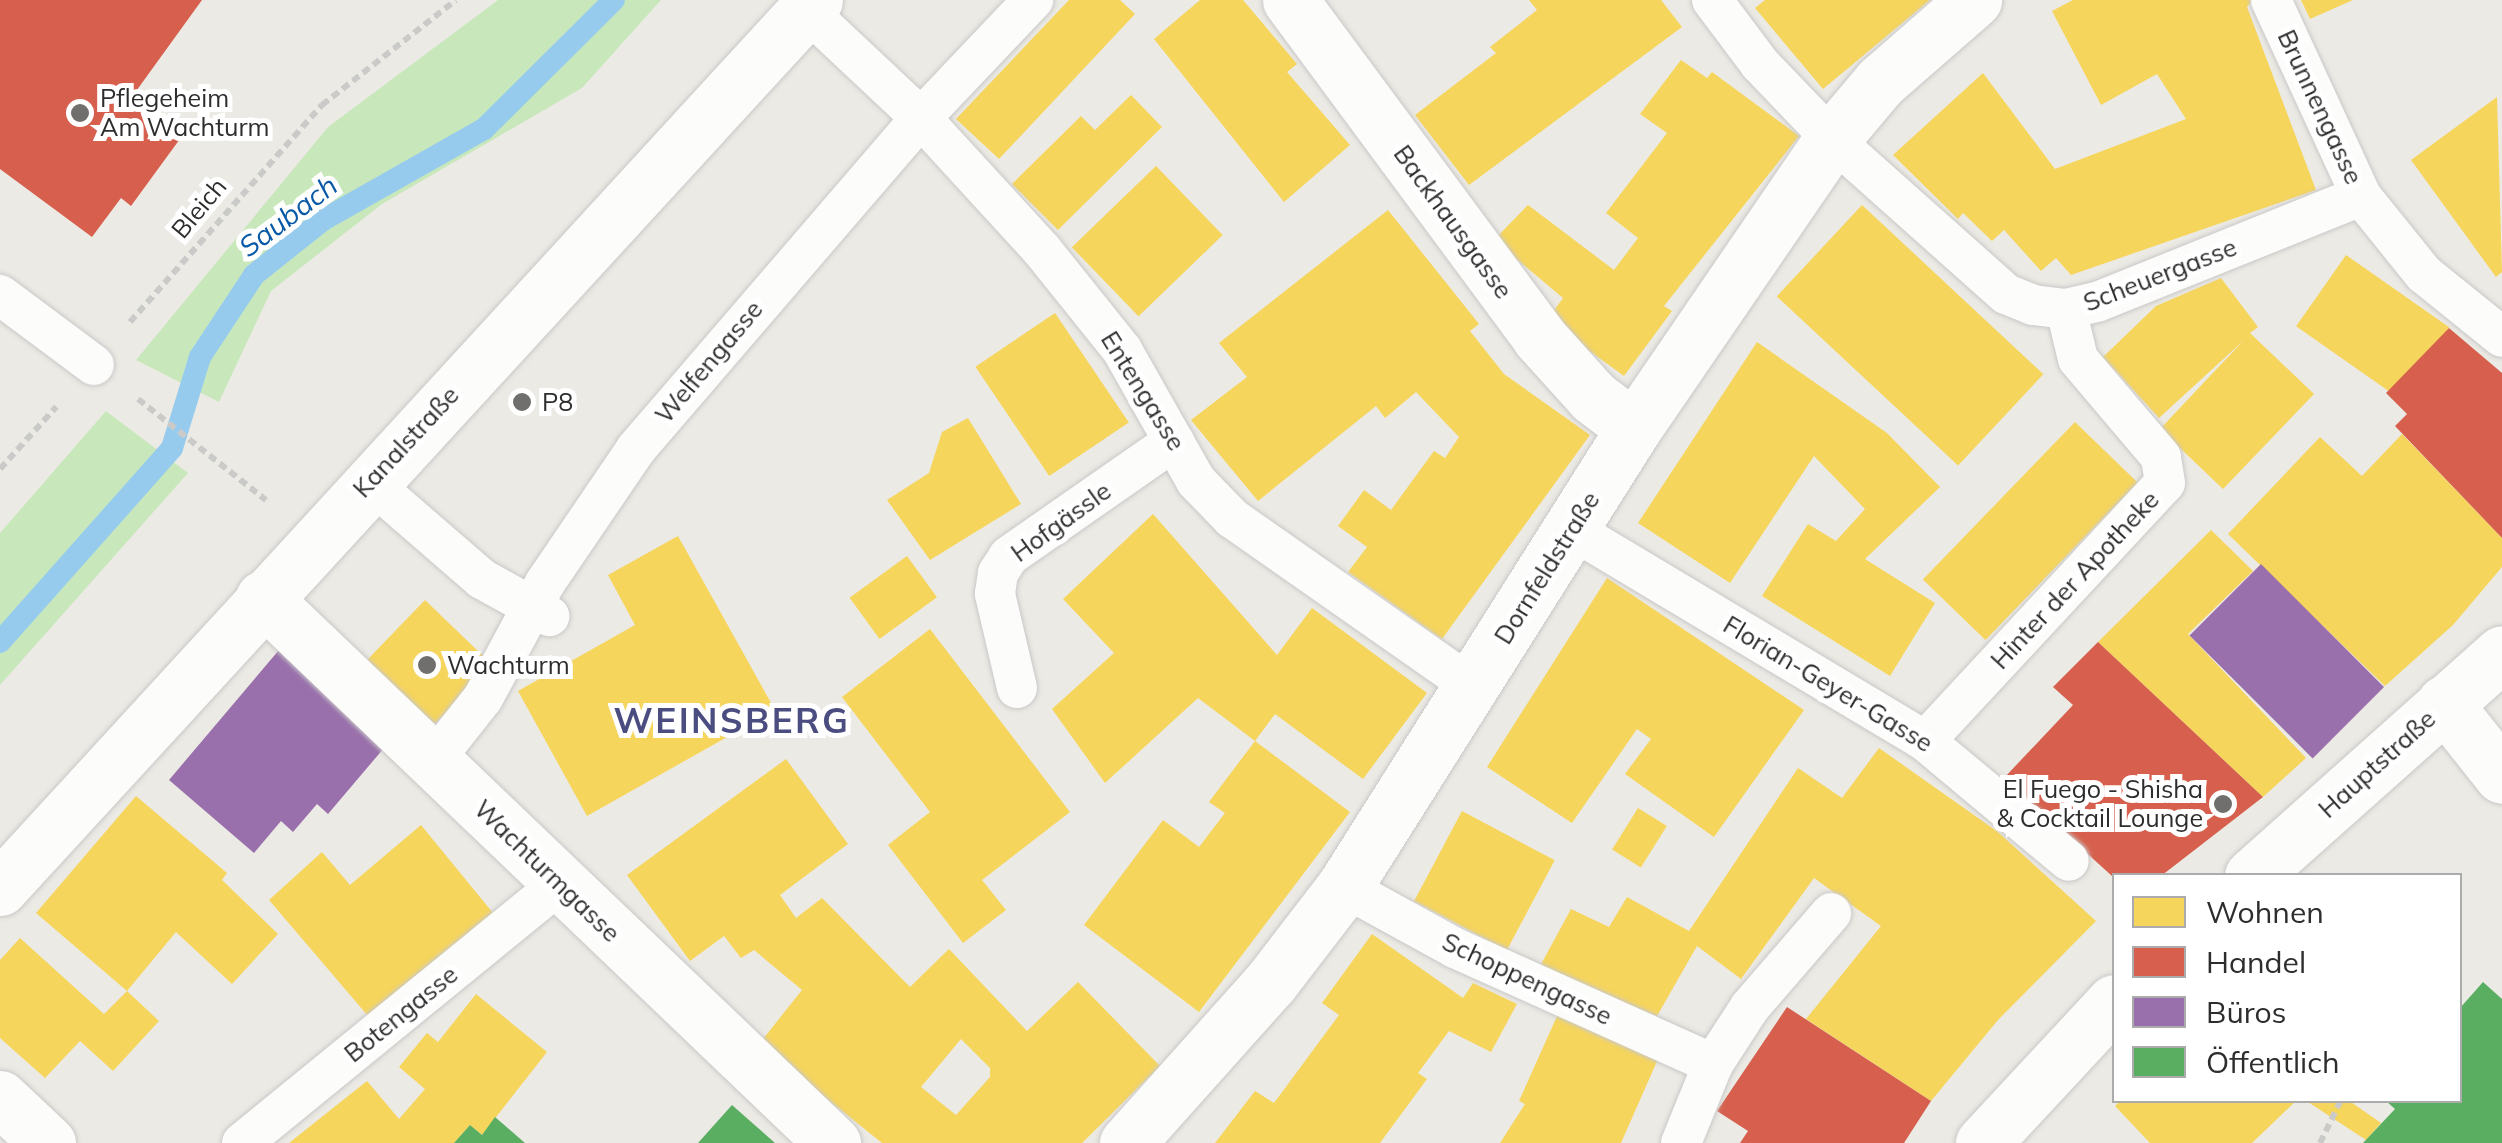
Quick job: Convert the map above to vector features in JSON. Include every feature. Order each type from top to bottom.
[{"type":"street","name":"Backhausgasse","points":[[1290,0],[1539,337],[1593,397],[1634,428]]},
{"type":"street","name":"Dornfeldstraße","points":[[1127,1143],[1260,995],[1344,888],[1634,428],[1832,139],[1880,82],[1974,0]]},
{"type":"street","name":"Kanalstraße","points":[[0,888],[810,5]]},
{"type":"street","name":"Wachturmgasse","points":[[263,598],[833,1143]]},
{"type":"street","name":"Hauptstraße","points":[[2255,873],[2502,653]]},
{"type":"street","points":[[2444,704],[2502,776]]},
{"type":"street","points":[[1983,1143],[2112,1004]]},
{"type":"street","points":[[0,1098],[48,1143]]},
{"type":"lane","name":"Welfengasse","points":[[434,761],[541,614],[636,449],[921,118],[1033,0]]},
{"type":"lane","name":"Scheuergasse","points":[[1712,0],[1760,64],[1832,139],[2006,294],[2066,309],[2362,196]]},
{"type":"lane","name":"Brunnengasse","points":[[2270,0],[2362,196],[2424,274],[2502,337]]},
{"type":"lane","name":"Entengasse","points":[[810,5],[1042,250],[1122,350],[1196,481],[1232,518],[1473,687]]},
{"type":"lane","points":[[0,295],[94,364]]},
{"type":"lane","name":"Hinter der Apotheke","points":[[1925,741],[2165,483],[2162,457],[2078,359],[2066,309]]},
{"type":"lane","name":"Hofgässle","points":[[1017,688],[995,594],[998,574],[1009,556],[1174,441]]},
{"type":"lane","points":[[370,482],[482,578],[541,614]]},
{"type":"lane","name":"Florian-Geyer-Gasse","points":[[1571,529],[1925,741],[2069,861]]},
{"type":"lane","name":"Botengasse","points":[[242,1143],[560,884]]},
{"type":"lane","name":"Schoppengasse","points":[[1344,888],[1471,955],[1713,1064]]},
{"type":"lane","points":[[1680,1143],[1713,1064],[1750,1008],[1830,912]]},
{"type":"path","name":"Bleich","points":[[0,469],[252,176],[322,105],[456,0]]},
{"type":"path","points":[[134,396],[227,468]]},
{"type":"path","points":[[2320,1143],[2340,1103]]},
{"type":"green space","points":[[498,0],[661,0],[582,88],[382,204],[271,291],[219,402],[136,360],[328,127]]},
{"type":"green space","points":[[106,411],[188,473],[0,685],[0,533]]},
{"type":"building: Wohnen","points":[[1069,0],[1120,0],[1135,14],[999,159],[956,119]]},
{"type":"building: Wohnen","points":[[1200,0],[1243,0],[1297,64],[1287,72],[1350,145],[1284,202],[1154,39]]},
{"type":"building: Wohnen","points":[[1529,0],[1661,0],[1682,27],[1469,185],[1415,115],[1496,53],[1490,47],[1537,10]]},
{"type":"building: Wohnen","points":[[1765,0],[1930,0],[1823,89],[1755,8]]},
{"type":"building: Wohnen","points":[[2073,0],[2253,0],[2247,7],[2316,190],[2071,275],[2056,258],[2041,271],[2004,230],[1992,241],[1963,213],[1958,219],[1893,155],[1983,73],[2055,169],[2186,119],[2157,74],[2101,105],[2052,11]]},
{"type":"building: Wohnen","points":[[2301,0],[2353,0],[2310,19]]},
{"type":"building: Wohnen","points":[[1681,60],[1707,78],[1712,72],[1799,136],[1664,306],[1672,311],[1624,376],[1547,320],[1563,298],[1494,240],[1528,205],[1614,270],[1638,238],[1606,213],[1667,133],[1640,114]]},
{"type":"building: Wohnen","points":[[1131,95],[1162,127],[1058,230],[1012,184],[1081,116],[1095,130]]},
{"type":"building: Wohnen","points":[[2497,97],[2502,272],[2496,277],[2411,160]]},
{"type":"building: Wohnen","points":[[1156,166],[1223,235],[1139,316],[1072,247]]},
{"type":"building: Wohnen","points":[[1862,205],[2043,374],[1958,466],[1777,296]]},
{"type":"building: Wohnen","points":[[1388,210],[1479,324],[1470,331],[1504,374],[1590,435],[1442,639],[1348,572],[1367,547],[1338,526],[1364,490],[1391,510],[1434,451],[1445,458],[1459,437],[1416,392],[1385,418],[1376,406],[1258,501],[1191,420],[1247,377],[1219,343]]},
{"type":"building: Wohnen","points":[[2346,255],[2449,327],[2399,399],[2296,326]]},
{"type":"building: Wohnen","points":[[2221,278],[2258,327],[2250,333],[2314,394],[2223,489],[2160,429],[2243,341],[2159,418],[2103,357],[2156,306]]},
{"type":"building: Wohnen","points":[[1055,313],[1129,422],[1049,476],[975,367]]},
{"type":"building: Wohnen","points":[[1757,342],[1887,433],[1940,487],[1865,559],[1935,603],[1890,676],[1762,596],[1808,524],[1836,541],[1865,509],[1814,456],[1730,583],[1638,523]]},
{"type":"building: Wohnen","points":[[968,418],[1021,504],[930,560],[887,500],[929,473],[942,432]]},
{"type":"building: Wohnen","points":[[2075,422],[2138,482],[1985,640],[1923,580]]},
{"type":"building: Wohnen","points":[[2402,434],[2502,538],[2502,567],[2453,625],[2385,686],[2228,534],[2320,437],[2362,476]]},
{"type":"building: Wohnen","points":[[1153,514],[1277,655],[1312,608],[1427,693],[1363,779],[1275,714],[1255,741],[1198,698],[1105,783],[1052,709],[1114,653],[1063,599]]},
{"type":"building: Wohnen","points":[[2211,530],[2253,571],[2188,634],[2306,758],[2263,797],[2098,642]]},
{"type":"building: Wohnen","points":[[678,536],[775,710],[587,816],[518,691],[635,625],[608,575]]},
{"type":"building: Wohnen","points":[[907,556],[937,597],[880,639],[850,598]]},
{"type":"building: Wohnen","points":[[1607,578],[1804,710],[1714,837],[1625,774],[1651,739],[1637,729],[1572,823],[1487,767]]},
{"type":"building: Wohnen","name":"Wachturm","points":[[425,600],[492,665],[429,730],[362,665]]},
{"type":"building: Wohnen","points":[[930,629],[1070,812],[982,880],[1006,910],[963,943],[888,845],[930,812],[842,697]]},
{"type":"building: Wohnen","points":[[1255,741],[1350,812],[1199,1012],[1084,925],[1163,820],[1199,847],[1225,813],[1209,802]]},
{"type":"building: Wohnen","points":[[1879,748],[1998,832],[2096,921],[1998,1020],[1931,1101],[1806,1019],[1881,926],[1814,878],[1741,979],[1697,946],[1657,1016],[1539,968],[1571,909],[1609,927],[1627,897],[1689,931],[1798,768],[1842,798]]},
{"type":"building: Wohnen","points":[[786,759],[848,844],[780,895],[796,918],[822,898],[910,987],[949,949],[1027,1031],[1078,982],[1160,1066],[1082,1143],[882,1143],[759,1044],[802,990],[754,950],[741,958],[724,936],[690,961],[627,875]],"holes":[[[961,1039],[990,1068],[990,1077],[956,1115],[921,1087]]]},
{"type":"building: Wohnen","points":[[136,796],[227,873],[222,880],[278,934],[232,984],[176,932],[127,991],[36,913]]},
{"type":"building: Wohnen","points":[[1638,808],[1667,826],[1641,868],[1612,850]]},
{"type":"building: Wohnen","points":[[1462,811],[1555,860],[1507,950],[1414,901]]},
{"type":"building: Wohnen","points":[[421,825],[493,913],[368,1016],[269,900],[322,852],[350,885]]},
{"type":"building: Wohnen","points":[[1372,934],[1463,998],[1473,983],[1517,1004],[1491,1052],[1449,1031],[1418,1073],[1427,1079],[1380,1143],[1215,1143],[1255,1091],[1274,1103],[1339,1015],[1322,1003]]},
{"type":"building: Wohnen","points":[[20,938],[104,1014],[127,991],[159,1021],[113,1071],[80,1041],[45,1078],[0,1038],[0,960]]},
{"type":"building: Wohnen","points":[[476,994],[547,1052],[482,1135],[470,1125],[454,1143],[289,1143],[367,1081],[399,1119],[425,1089],[399,1067],[427,1033],[438,1042]]},
{"type":"building: Wohnen","points":[[1558,1014],[1658,1059],[1621,1143],[1500,1143],[1525,1104],[1519,1101]]},
{"type":"building: Wohnen","points":[[2294,1103],[2252,1143],[2150,1143],[2115,1106]]},
{"type":"building: Wohnen","points":[[2310,1103],[2352,1103],[2381,1123],[2366,1140]]},
{"type":"building: Handel","name":"Pflegeheim Am Wachturm","points":[[0,0],[202,0],[134,94],[185,132],[131,206],[121,198],[92,237],[0,169]]},
{"type":"building: Handel","points":[[2449,328],[2502,373],[2502,538],[2395,426],[2407,414],[2386,393]]},
{"type":"building: Handel","points":[[2098,642],[2263,797],[2165,873],[2112,876],[2004,778],[2073,705],[2053,687]]},
{"type":"building: Handel","points":[[1787,1007],[1931,1101],[1904,1143],[1740,1143],[1748,1131],[1717,1111]]},
{"type":"building: Büros","points":[[2261,564],[2384,687],[2313,758],[2190,635]]},
{"type":"building: Büros","points":[[279,650],[384,748],[328,814],[317,804],[293,832],[281,821],[254,853],[169,780]]},
{"type":"building: Öffentlich","points":[[2483,982],[2502,999],[2502,1143],[2363,1143],[2395,1109],[2388,1103],[2462,1103],[2462,1006]]},
{"type":"building: Öffentlich","points":[[732,1105],[775,1143],[698,1143]]},
{"type":"building: Öffentlich","points":[[495,1117],[525,1143],[454,1143],[470,1125],[482,1135]]},
{"type":"waterway","name":"Saubach","points":[[0,642],[172,448],[200,357],[254,275],[323,220],[484,129],[614,0]]},
{"type":"place","name":"Pflegeheim Am Wachturm","points":[[80,113]]},
{"type":"place","name":"P8","points":[[522,402]]},
{"type":"place","name":"Wachturm","points":[[427,665]]},
{"type":"place","name":"El Fuego - Shisha & Cocktail Lounge","points":[[2223,804]]},
{"type":"district","name":"WEINSBERG","points":[[732,720]]}]
